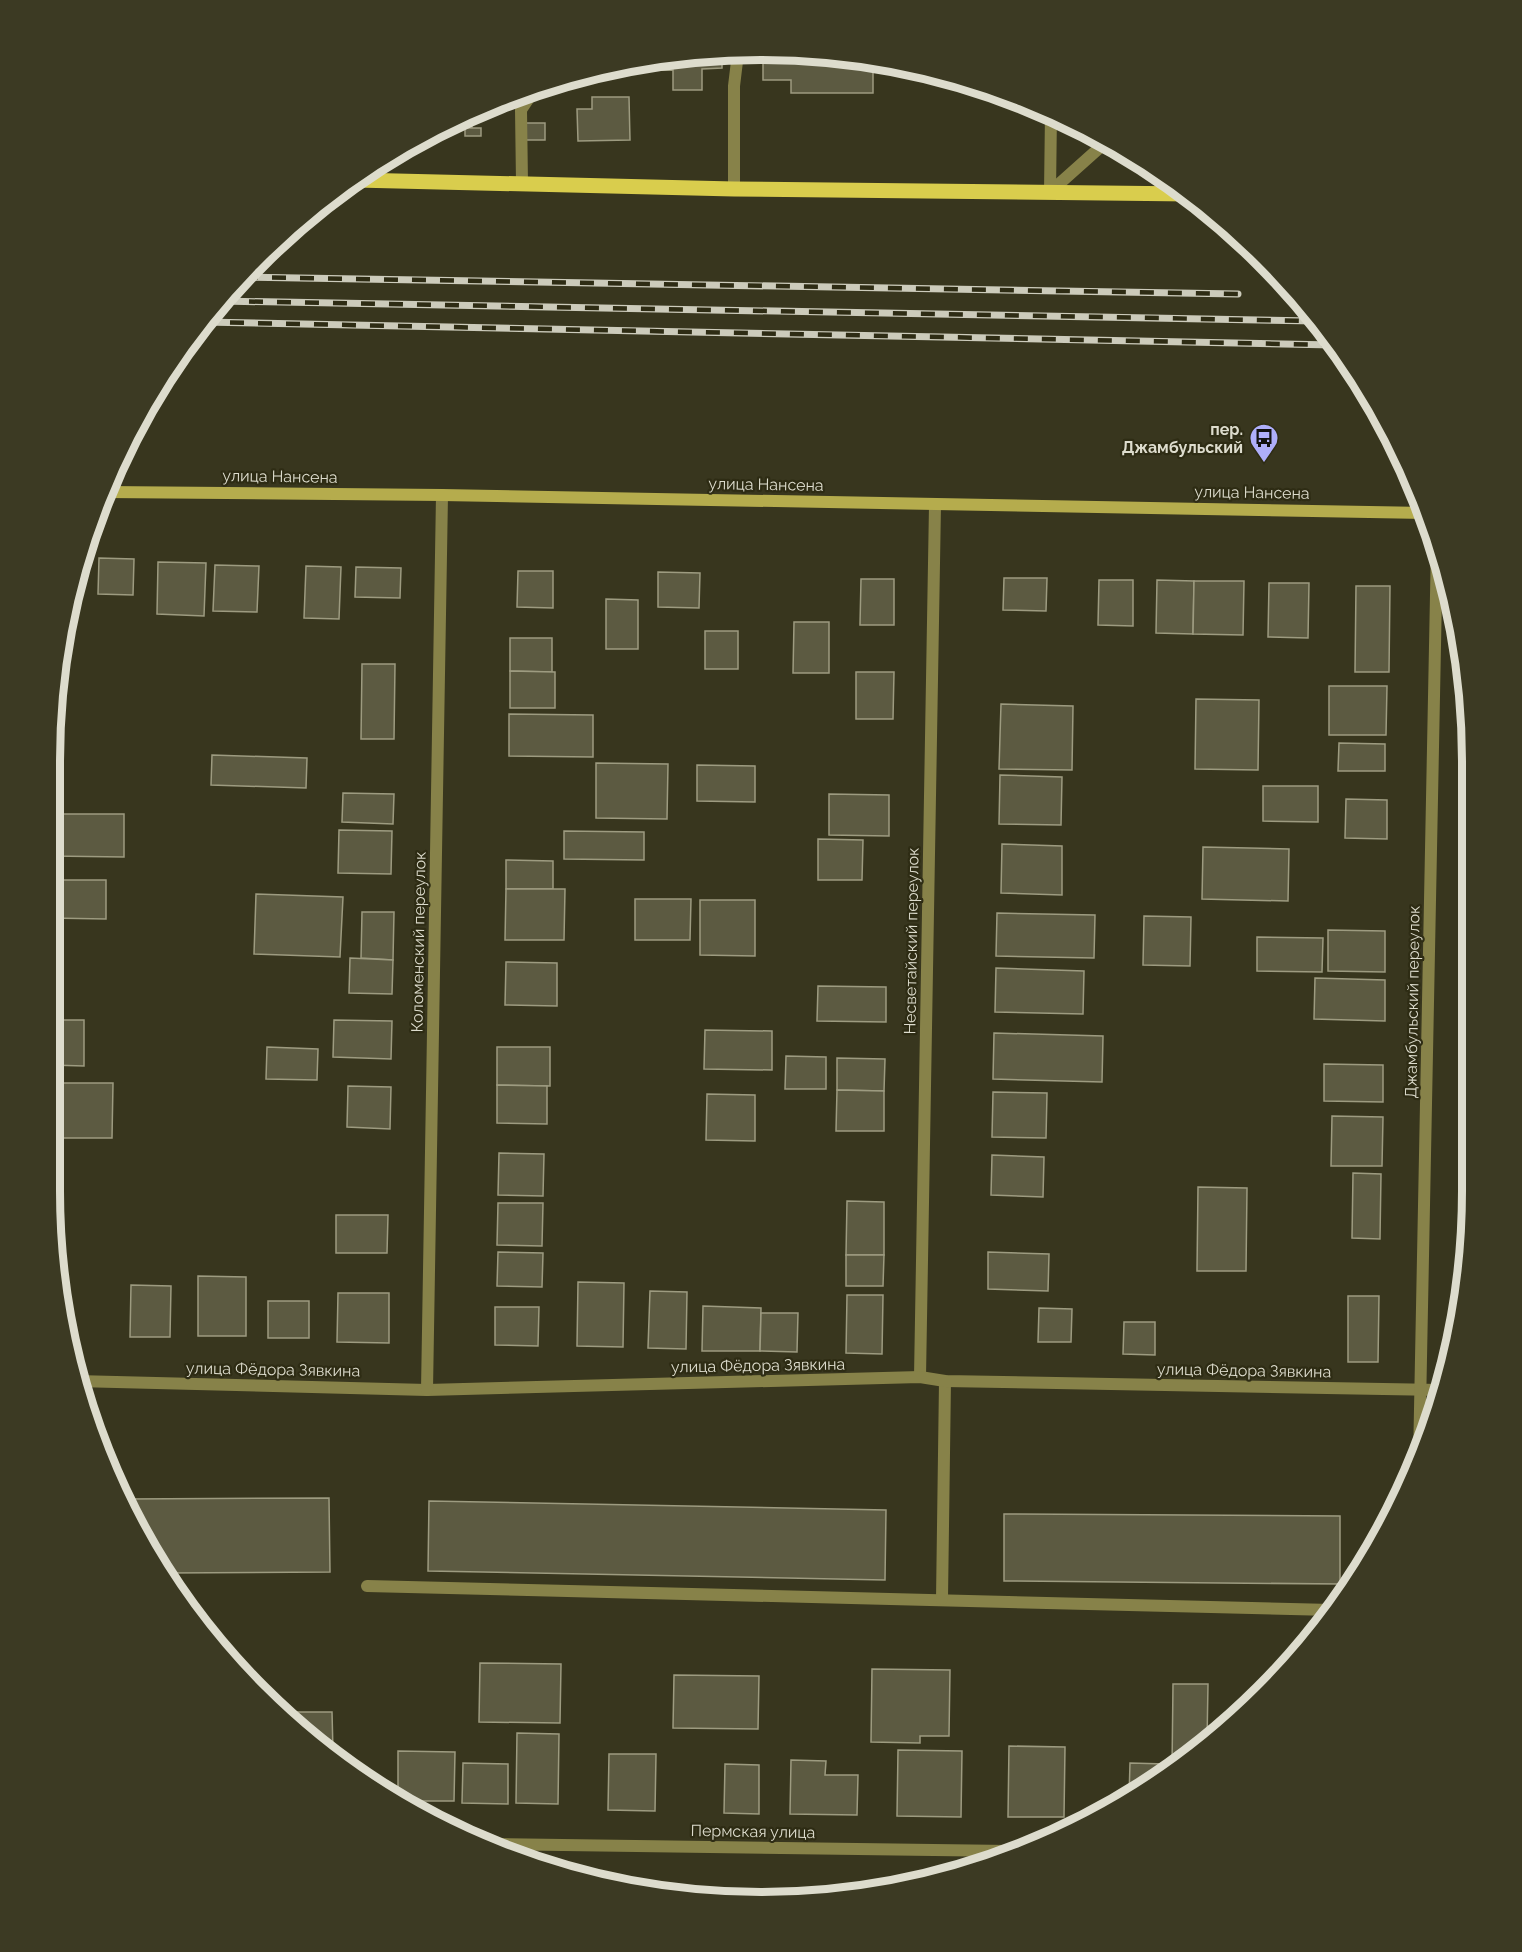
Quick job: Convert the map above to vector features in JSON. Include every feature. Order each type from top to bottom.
[{"type":"main road","points":[[369,180],[734,189],[1172,194]]},
{"type":"main road","name":"улица Нансена","points":[[113,492],[442,495],[1416,513]]},
{"type":"street","points":[[734,189],[734,86],[737,61]]},
{"type":"street","points":[[522,183],[521,110],[528,100]]},
{"type":"street","points":[[1050,192],[1051,123]]},
{"type":"street","points":[[1050,192],[1099,147]]},
{"type":"street","name":"Коломенский переулок","points":[[427,1390],[442,495]]},
{"type":"street","name":"Несветайский переулок","points":[[920,1377],[935,505]]},
{"type":"street","name":"Джамбульский переулок","points":[[1419,1431],[1436,575]]},
{"type":"street","name":"улица Фёдора Зявкина","points":[[87,1381],[427,1390],[920,1377],[945,1381],[1433,1390]]},
{"type":"street","points":[[942,1599],[945,1381]]},
{"type":"street","points":[[367,1586],[1323,1610]]},
{"type":"street","name":"Пермская улица","points":[[507,1844],[997,1851]]},
{"type":"building","points":[[763,60],[852,66],[873,69],[873,93],[791,93],[791,80],[763,80]]},
{"type":"building","points":[[722,62],[722,68],[702,69],[702,90],[673,90],[673,70],[639,71]]},
{"type":"building","points":[[592,97],[629,97],[630,140],[578,141],[577,109],[592,109]]},
{"type":"building","points":[[472,123],[472,128],[458,129]]},
{"type":"building","points":[[523,123],[545,123],[545,140],[523,140]]},
{"type":"building","points":[[465,128],[481,128],[481,136],[465,136]]},
{"type":"building","points":[[99,558],[134,559],[133,595],[98,594]]},
{"type":"building","points":[[158,562],[206,563],[204,616],[157,614]]},
{"type":"building","points":[[215,565],[259,566],[257,612],[213,611]]},
{"type":"building","points":[[306,566],[341,567],[339,619],[304,618]]},
{"type":"building","points":[[356,567],[401,568],[400,598],[355,597]]},
{"type":"building","points":[[518,571],[553,571],[553,608],[517,607]]},
{"type":"building","points":[[658,572],[700,573],[699,608],[658,607]]},
{"type":"building","points":[[1004,578],[1047,578],[1046,611],[1003,610]]},
{"type":"building","points":[[861,579],[894,579],[894,625],[860,625]]},
{"type":"building","points":[[1099,580],[1133,580],[1133,626],[1098,625]]},
{"type":"building","points":[[1157,580],[1194,581],[1193,634],[1156,633]]},
{"type":"building","points":[[1194,581],[1244,581],[1243,635],[1193,634]]},
{"type":"building","points":[[1269,583],[1309,583],[1308,638],[1268,637]]},
{"type":"building","points":[[1356,586],[1390,586],[1389,672],[1355,672]]},
{"type":"building","points":[[606,599],[638,600],[638,649],[606,649]]},
{"type":"building","points":[[794,622],[829,622],[829,673],[793,673]]},
{"type":"building","points":[[705,631],[738,631],[738,669],[705,669]]},
{"type":"building","points":[[510,638],[552,638],[552,672],[510,671]]},
{"type":"building","points":[[362,664],[395,664],[394,739],[361,739]]},
{"type":"building","points":[[510,671],[555,672],[555,708],[510,708]]},
{"type":"building","points":[[856,672],[894,672],[893,719],[856,719]]},
{"type":"building","points":[[1329,686],[1387,686],[1386,735],[1329,735]]},
{"type":"building","points":[[1196,699],[1259,700],[1258,770],[1195,769]]},
{"type":"building","points":[[1001,704],[1073,706],[1072,770],[999,769]]},
{"type":"building","points":[[509,714],[593,715],[593,757],[509,756]]},
{"type":"building","points":[[1339,743],[1385,744],[1385,771],[1338,771]]},
{"type":"building","points":[[212,755],[307,758],[306,788],[211,785]]},
{"type":"building","points":[[596,763],[668,764],[667,819],[596,818]]},
{"type":"building","points":[[697,765],[755,766],[755,802],[697,801]]},
{"type":"building","points":[[1000,775],[1062,777],[1061,825],[999,824]]},
{"type":"building","points":[[1263,786],[1318,786],[1318,822],[1263,821]]},
{"type":"building","points":[[343,793],[394,794],[393,824],[342,822]]},
{"type":"building","points":[[829,794],[889,795],[889,836],[829,835]]},
{"type":"building","points":[[1346,799],[1387,800],[1387,839],[1345,838]]},
{"type":"building","points":[[60,814],[124,814],[124,857],[60,856]]},
{"type":"building","points":[[339,830],[392,831],[391,874],[338,873]]},
{"type":"building","points":[[564,831],[644,832],[644,860],[564,859]]},
{"type":"building","points":[[818,839],[863,840],[862,880],[818,880]]},
{"type":"building","points":[[1002,844],[1062,846],[1062,895],[1001,893]]},
{"type":"building","points":[[1203,847],[1289,849],[1288,901],[1202,899]]},
{"type":"building","points":[[506,860],[553,861],[553,889],[506,889]]},
{"type":"building","points":[[60,880],[106,880],[106,919],[60,918]]},
{"type":"building","points":[[506,889],[565,889],[564,940],[505,940]]},
{"type":"building","points":[[256,894],[343,897],[340,957],[254,954]]},
{"type":"building","points":[[635,899],[691,899],[690,940],[635,940]]},
{"type":"building","points":[[700,900],[755,900],[755,956],[700,955]]},
{"type":"building","points":[[362,912],[394,912],[393,960],[361,958]]},
{"type":"building","points":[[997,913],[1095,915],[1094,958],[996,956]]},
{"type":"building","points":[[1144,916],[1191,917],[1190,966],[1143,965]]},
{"type":"building","points":[[1328,930],[1385,931],[1385,972],[1328,971]]},
{"type":"building","points":[[1257,937],[1323,938],[1322,972],[1257,971]]},
{"type":"building","points":[[350,958],[393,960],[392,994],[349,993]]},
{"type":"building","points":[[506,962],[557,963],[557,1006],[505,1005]]},
{"type":"building","points":[[996,968],[1084,971],[1083,1014],[995,1012]]},
{"type":"building","points":[[1315,978],[1385,980],[1385,1021],[1314,1019]]},
{"type":"building","points":[[818,986],[886,987],[886,1022],[817,1021]]},
{"type":"building","points":[[60,1020],[84,1020],[84,1066],[60,1065]]},
{"type":"building","points":[[334,1020],[392,1021],[391,1059],[333,1057]]},
{"type":"building","points":[[705,1030],[772,1031],[772,1070],[704,1069]]},
{"type":"building","points":[[994,1033],[1103,1036],[1102,1082],[993,1079]]},
{"type":"building","points":[[267,1047],[318,1049],[317,1080],[266,1079]]},
{"type":"building","points":[[497,1047],[550,1047],[550,1086],[497,1085]]},
{"type":"building","points":[[786,1056],[826,1057],[826,1089],[785,1089]]},
{"type":"building","points":[[837,1058],[885,1059],[884,1091],[837,1090]]},
{"type":"building","points":[[1324,1064],[1383,1065],[1383,1102],[1324,1101]]},
{"type":"building","points":[[60,1083],[113,1083],[112,1138],[60,1138]]},
{"type":"building","points":[[497,1085],[547,1086],[547,1124],[497,1123]]},
{"type":"building","points":[[348,1086],[391,1087],[390,1129],[347,1127]]},
{"type":"building","points":[[837,1090],[884,1091],[884,1131],[836,1131]]},
{"type":"building","points":[[993,1092],[1047,1093],[1046,1138],[992,1137]]},
{"type":"building","points":[[707,1094],[755,1095],[755,1141],[706,1140]]},
{"type":"building","points":[[1332,1116],[1383,1117],[1382,1166],[1331,1166]]},
{"type":"building","points":[[499,1153],[544,1154],[543,1196],[498,1195]]},
{"type":"building","points":[[992,1155],[1044,1157],[1043,1197],[991,1195]]},
{"type":"building","points":[[1353,1173],[1381,1174],[1380,1239],[1352,1238]]},
{"type":"building","points":[[1198,1187],[1247,1188],[1246,1271],[1197,1271]]},
{"type":"building","points":[[847,1201],[884,1202],[884,1255],[846,1255]]},
{"type":"building","points":[[498,1203],[543,1203],[542,1246],[497,1245]]},
{"type":"building","points":[[336,1215],[388,1215],[387,1253],[336,1253]]},
{"type":"building","points":[[498,1252],[543,1253],[542,1287],[497,1286]]},
{"type":"building","points":[[988,1252],[1049,1254],[1048,1291],[988,1289]]},
{"type":"building","points":[[846,1255],[884,1255],[883,1286],[846,1286]]},
{"type":"building","points":[[198,1276],[246,1277],[246,1336],[198,1336]]},
{"type":"building","points":[[578,1282],[624,1283],[623,1347],[577,1346]]},
{"type":"building","points":[[131,1285],[171,1286],[170,1337],[130,1337]]},
{"type":"building","points":[[650,1291],[687,1292],[686,1349],[648,1348]]},
{"type":"building","points":[[338,1293],[389,1293],[389,1343],[337,1342]]},
{"type":"building","points":[[847,1295],[883,1295],[882,1354],[846,1353]]},
{"type":"building","points":[[1348,1296],[1379,1296],[1378,1362],[1348,1362]]},
{"type":"building","points":[[268,1301],[309,1301],[309,1338],[268,1338]]},
{"type":"building","points":[[703,1306],[761,1308],[760,1351],[702,1351]]},
{"type":"building","points":[[495,1307],[539,1307],[538,1346],[495,1345]]},
{"type":"building","points":[[1039,1308],[1072,1309],[1071,1342],[1038,1342]]},
{"type":"building","points":[[761,1313],[798,1313],[797,1352],[760,1351]]},
{"type":"building","points":[[1124,1322],[1155,1322],[1155,1355],[1123,1354]]},
{"type":"building","points":[[329,1498],[330,1572],[174,1573],[131,1499]]},
{"type":"building","points":[[429,1501],[886,1510],[885,1580],[428,1571]]},
{"type":"building","points":[[1004,1514],[1340,1516],[1340,1584],[1004,1581]]},
{"type":"building","points":[[480,1663],[561,1664],[560,1723],[479,1722]]},
{"type":"building","points":[[872,1669],[950,1670],[949,1736],[920,1736],[920,1743],[871,1742]]},
{"type":"building","points":[[674,1675],[759,1676],[758,1729],[673,1728]]},
{"type":"building","points":[[1173,1684],[1208,1684],[1207,1731],[1172,1758]]},
{"type":"building","points":[[292,1712],[332,1712],[333,1746]]},
{"type":"building","points":[[517,1733],[559,1734],[558,1804],[516,1803]]},
{"type":"building","points":[[1009,1746],[1065,1747],[1064,1817],[1008,1817]]},
{"type":"building","points":[[898,1750],[962,1751],[961,1817],[897,1816]]},
{"type":"building","points":[[398,1751],[455,1752],[454,1801],[416,1801],[398,1790]]},
{"type":"building","points":[[609,1754],[656,1754],[655,1811],[608,1810]]},
{"type":"building","points":[[791,1760],[826,1761],[825,1775],[858,1775],[857,1815],[790,1814]]},
{"type":"building","points":[[463,1763],[508,1764],[508,1804],[462,1803]]},
{"type":"building","points":[[1130,1763],[1164,1764],[1150,1774],[1129,1787]]},
{"type":"building","points":[[725,1764],[759,1765],[759,1814],[724,1813]]},
{"type":"railway","points":[[254,277],[1238,294]]},
{"type":"railway","points":[[232,301],[1306,321]]},
{"type":"railway","points":[[215,322],[1325,345]]},
{"type":"place","name":"пер. Джамбульский","points":[[1264,464]]}]
